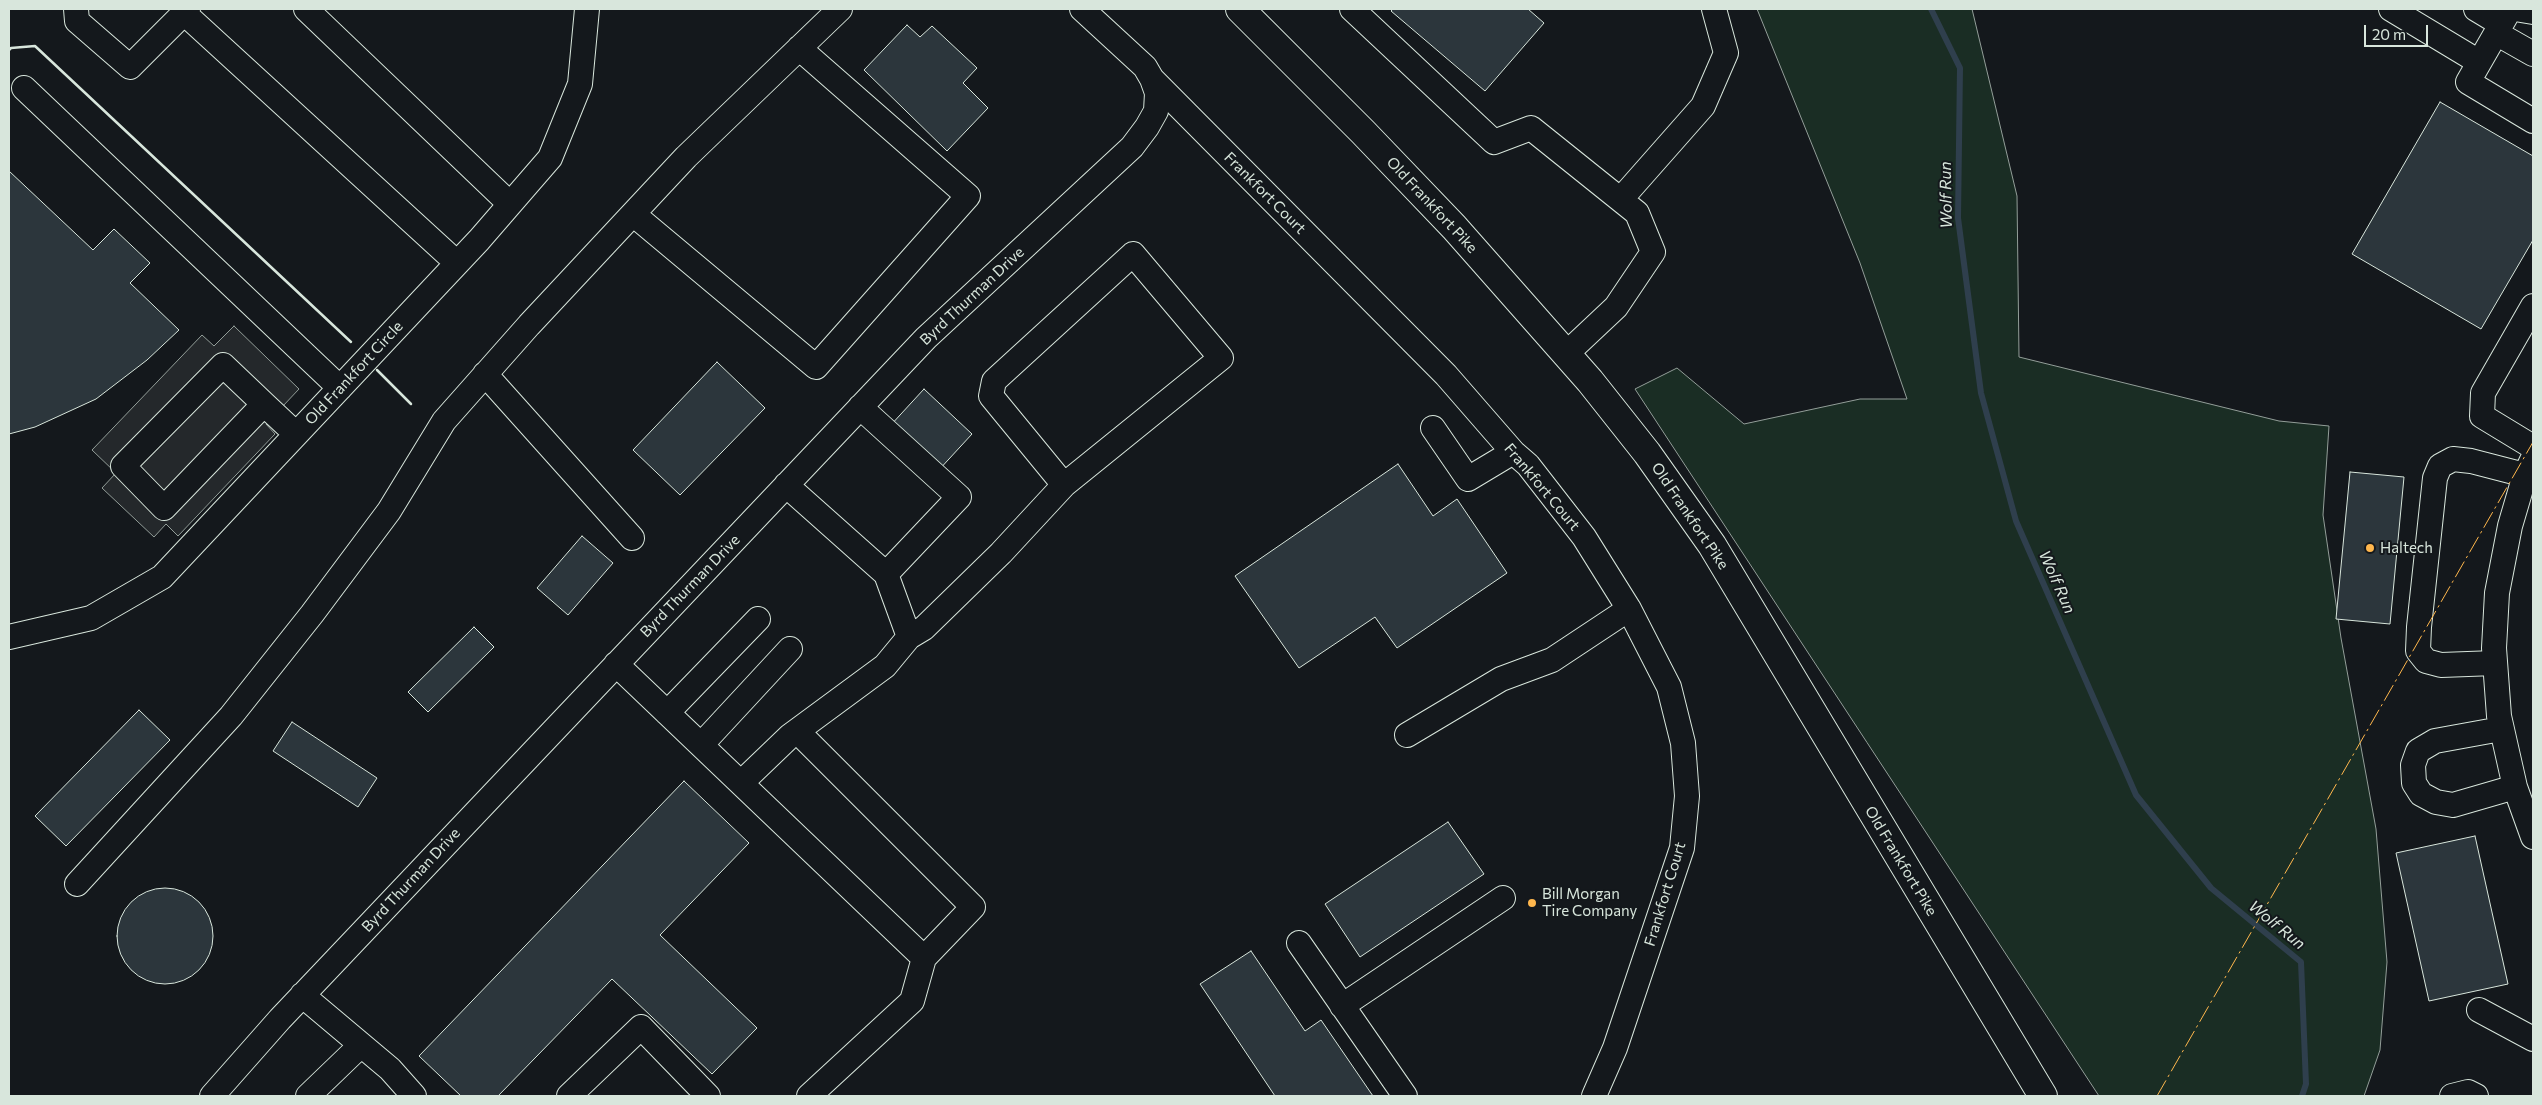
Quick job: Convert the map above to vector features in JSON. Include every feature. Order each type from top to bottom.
[{"type":"main road","name":"Old Frankfort Pike","points":[[1240,9],[1363,132],[1454,227],[1566,354],[1647,453],[1712,545],[2043,1096]]},
{"type":"street","points":[[76,9],[77,21],[130,67],[186,11],[457,263]]},
{"type":"street","points":[[306,9],[510,204]]},
{"type":"street","name":"Old Frankfort Circle","points":[[9,636],[91,618],[162,577],[457,263],[550,158],[580,84],[587,9]]},
{"type":"street","points":[[77,884],[236,709],[312,614],[389,511],[444,421],[485,374],[686,157],[840,9]]},
{"type":"street","name":"Frankfort Court","points":[[1082,9],[1145,67],[1152,79],[1446,375],[1513,452],[1528,465],[1584,537],[1629,609],[1669,687],[1683,743],[1687,796],[1682,848],[1615,1048],[1594,1096]]},
{"type":"street","points":[[1352,9],[1494,142],[1531,128],[1637,212],[1653,252],[1616,307],[1566,354]]},
{"type":"street","points":[[1620,200],[1703,106],[1726,53],[1714,9]]},
{"type":"street","points":[[2391,9],[2480,62]]},
{"type":"street","points":[[2476,9],[2506,19],[2533,12]]},
{"type":"street","points":[[2506,19],[2468,82],[2533,121]]},
{"type":"street","points":[[2506,19],[2533,54]]},
{"type":"street","points":[[633,214],[816,367],[968,196],[799,48]]},
{"type":"street","name":"Byrd Thurman Drive","points":[[212,1096],[302,995],[926,338],[1132,146],[1147,127],[1156,111],[1156,93],[1152,79]]},
{"type":"street","points":[[24,88],[340,388]]},
{"type":"street","points":[[741,783],[797,731],[885,666],[909,637],[924,628],[1001,553],[1064,484],[1221,358],[1133,254],[994,381],[991,396],[1064,484]]},
{"type":"street","points":[[2533,306],[2483,393],[2482,416],[2533,446]]},
{"type":"street","points":[[264,404],[164,508],[122,466],[223,365],[296,434]]},
{"type":"street","points":[[485,374],[632,538]]},
{"type":"street","points":[[860,407],[959,497],[886,574]]},
{"type":"street","points":[[1433,428],[1468,479],[1513,452]]},
{"type":"street","points":[[2495,662],[2441,665],[2426,661],[2418,652],[2435,478],[2440,466],[2453,459],[2529,466],[2510,526],[2497,593],[2495,662],[2502,729],[2515,786],[2533,838]]},
{"type":"street","points":[[786,485],[886,574],[909,637]]},
{"type":"street","points":[[1407,735],[1501,679],[1552,660],[1629,609]]},
{"type":"street","points":[[667,713],[758,619]]},
{"type":"street","points":[[701,744],[790,649]]},
{"type":"street","points":[[616,664],[924,958]]},
{"type":"street","points":[[2502,729],[2435,741],[2418,751],[2413,765],[2414,783],[2422,794],[2436,802],[2452,805],[2515,786]]},
{"type":"street","points":[[797,731],[973,907],[924,958],[912,1001],[809,1096]]},
{"type":"street","points":[[1342,1006],[1503,898]]},
{"type":"street","points":[[1299,943],[1405,1096]]},
{"type":"street","points":[[302,995],[390,1068],[414,1096]]},
{"type":"street","points":[[2479,1010],[2533,1039]]},
{"type":"street","points":[[570,1096],[641,1026],[708,1096]]},
{"type":"street","points":[[308,1096],[361,1045]]},
{"type":"street","points":[[2452,1096],[2468,1092],[2476,1096]]},
{"type":"green space","points":[[1757,9],[1972,9],[2017,196],[2019,357],[2279,421],[2329,426],[2323,515],[2341,638],[2376,829],[2387,962],[2380,1050],[2364,1096],[2099,1096],[1635,389],[1677,368],[1744,424],[1860,399],[1907,399],[1860,263]]},
{"type":"shaded area","points":[[234,326],[299,389],[266,424],[275,434],[178,536],[166,524],[154,537],[102,488],[116,473],[92,450],[202,335],[214,346]]},
{"type":"building","points":[[1393,9],[1528,9],[1544,23],[1485,91],[1391,11]]},
{"type":"building","points":[[907,25],[920,37],[932,26],[977,68],[963,83],[988,108],[947,151],[864,70]]},
{"type":"building","points":[[2440,102],[2533,156],[2533,240],[2481,329],[2352,254]]},
{"type":"building","points":[[9,171],[93,250],[114,229],[150,263],[130,283],[179,330],[147,360],[96,399],[35,427],[9,434]]},
{"type":"building","points":[[717,362],[765,408],[680,495],[633,450]]},
{"type":"building","points":[[924,389],[972,434],[937,472],[889,427]]},
{"type":"building","points":[[1398,464],[1433,516],[1457,499],[1507,573],[1397,648],[1375,617],[1299,668],[1235,576]]},
{"type":"building","name":"Haltech","points":[[2350,472],[2404,477],[2390,624],[2336,619]]},
{"type":"building","points":[[582,536],[613,563],[568,615],[537,588]]},
{"type":"building","points":[[474,627],[494,647],[428,712],[408,692]]},
{"type":"building","points":[[139,710],[170,740],[66,846],[35,816]]},
{"type":"building","points":[[292,722],[377,778],[358,807],[273,751]]},
{"type":"building","points":[[684,781],[749,843],[660,935],[757,1028],[712,1074],[612,979],[498,1096],[461,1096],[419,1056]]},
{"type":"building","points":[[1448,822],[1484,874],[1360,957],[1325,904]]},
{"type":"building","points":[[2475,836],[2508,984],[2429,1001],[2396,853]]},
{"type":"building","points":[[165,888],[183,891],[199,902],[210,918],[213,936],[210,954],[199,970],[183,981],[165,984],[147,981],[131,970],[120,954],[117,936],[120,918],[131,902],[147,891]]},
{"type":"building","points":[[1251,951],[1305,1031],[1321,1020],[1373,1096],[1275,1096],[1200,984]]},
{"type":"waterway","name":"Wolf Run","points":[[1931,9],[1960,68],[1958,218],[1981,393],[2016,521],[2136,795],[2211,888],[2301,962],[2306,1084],[2302,1096]]},
{"type":"wall","points":[[9,50],[11,48],[35,46],[351,342]]},
{"type":"wall","points":[[377,370],[411,404]]},
{"type":"power","points":[[2157,1096],[2533,442]]},
{"type":"place","name":"Haltech","points":[[2370,548]]},
{"type":"place","name":"Bill Morgan Tire Company","points":[[1532,903]]}]
